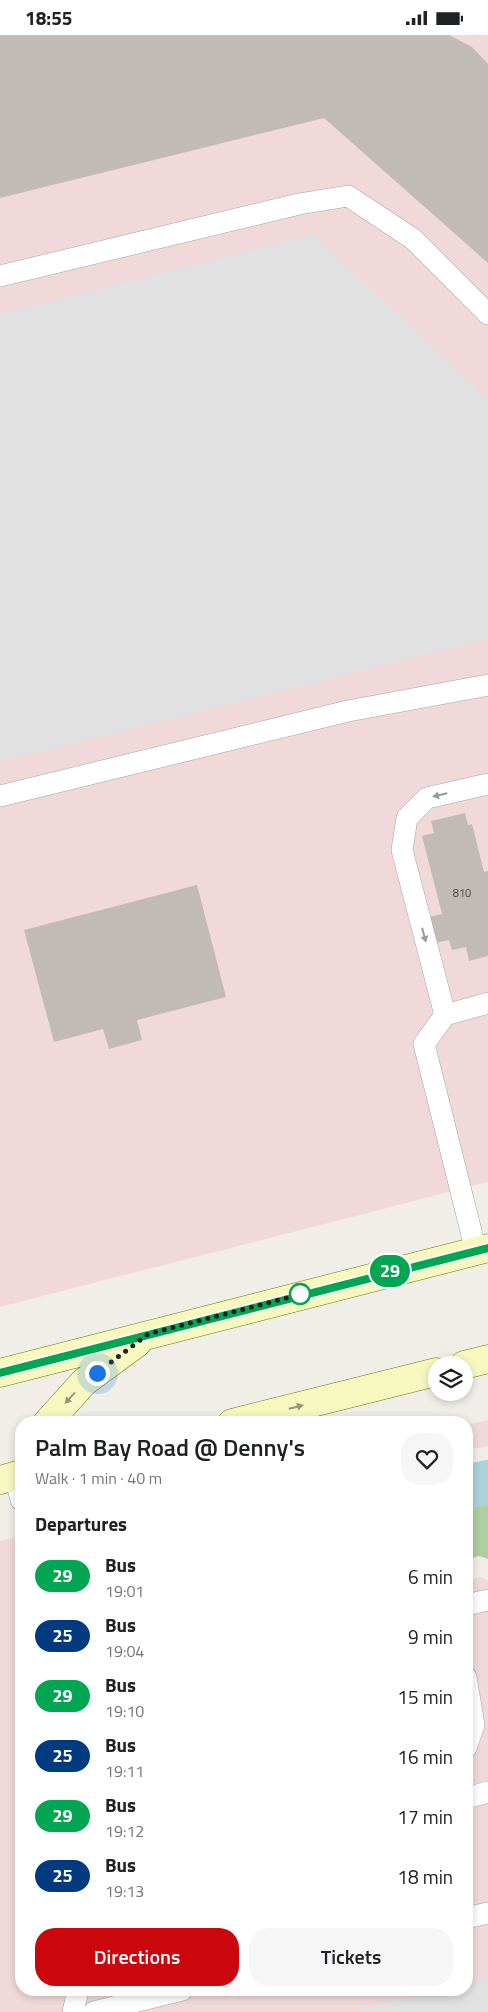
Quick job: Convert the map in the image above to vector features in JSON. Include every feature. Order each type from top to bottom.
[{"type":"main road","points":[[0,1373],[482,1249]]},
{"type":"main road","points":[[53,1416],[84,1382],[148,1334]]},
{"type":"main road","points":[[473,1363],[488,1359]]},
{"type":"main road","points":[[260,1416],[428,1374]]},
{"type":"lane","points":[[0,276],[290,206],[348,197],[413,239],[488,314]]},
{"type":"lane","points":[[0,796],[348,711],[488,685]]},
{"type":"lane","points":[[445,1015],[402,850],[407,818],[427,798],[488,784]]},
{"type":"lane","points":[[482,1249],[424,1044],[445,1015],[488,1003]]},
{"type":"lane","points":[[473,1603],[488,1600]]},
{"type":"lane","points":[[473,1796],[488,1792]]},
{"type":"lane","points":[[473,1916],[488,1913]]},
{"type":"lane","points":[[73,2012],[77,1996]]},
{"type":"lane","points":[[94,2012],[158,1996]]},
{"type":"shaded area","points":[[0,35],[488,35],[488,1182],[0,1307]]},
{"type":"shaded area","points":[[314,234],[488,400],[488,639],[0,762],[0,314]]},
{"type":"shaded area","points":[[488,1420],[488,1446],[473,1449],[473,1423]]},
{"type":"shaded area","points":[[15,1537],[15,1996],[473,1996],[473,1579],[480,1577],[488,1580],[488,2012],[0,2012],[0,1541]]},
{"type":"shaded area","points":[[488,1977],[488,2012],[353,2012],[415,1996],[473,1996],[473,1981]]},
{"type":"green space","points":[[488,1467],[488,1559],[479,1556],[473,1558],[473,1470]]},
{"type":"building","points":[[0,35],[449,35],[472,47],[488,64],[488,263],[324,118],[0,198]]},
{"type":"building","points":[[465,813],[468,825],[472,824],[484,872],[488,871],[488,956],[469,961],[466,947],[452,950],[449,940],[435,943],[429,917],[442,914],[422,836],[434,833],[431,821]]},
{"type":"building","points":[[197,885],[226,997],[137,1020],[142,1040],[109,1049],[103,1029],[54,1042],[24,930]]},
{"type":"waterway","points":[[473,1485],[488,1482]]},
{"type":"bus line","name":"29","points":[[0,1373],[379,1274],[488,1248]]},
{"type":"route","points":[[97,1373],[148,1334],[302,1294],[300,1294]]}]
